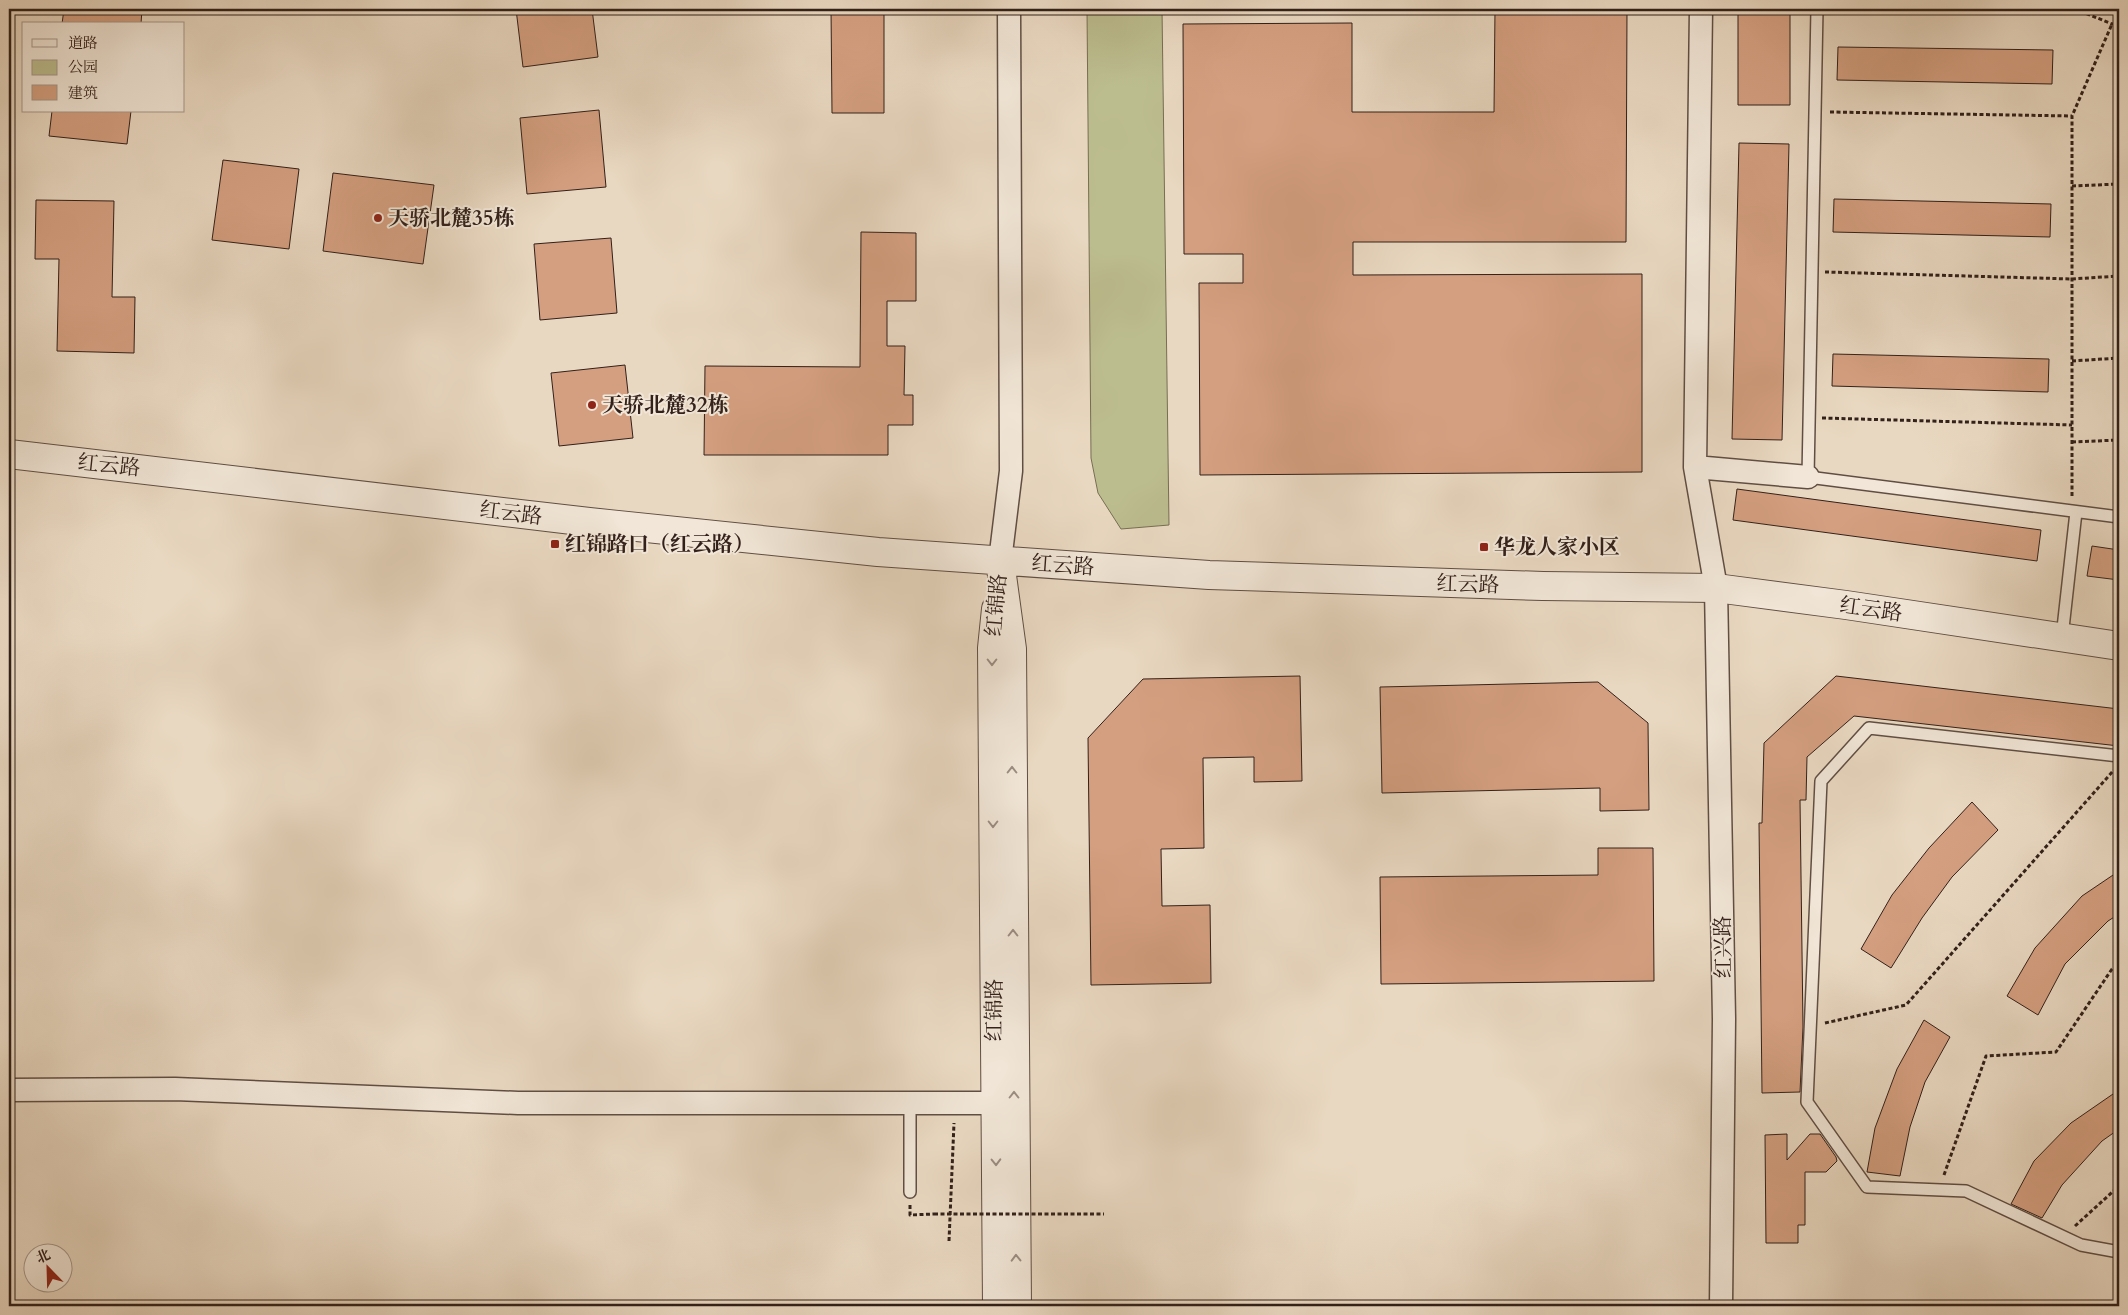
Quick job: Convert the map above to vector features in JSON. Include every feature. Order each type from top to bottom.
[{"type":"street","points":[[1000,561],[1011,471],[1009,9]]},
{"type":"street","name":"红兴路","points":[[1701,9],[1694,466],[1716,588],[1724,1019],[1721,1306]]},
{"type":"street","name":"红云路","points":[[9,454],[636,527],[878,552],[1209,575],[1543,586],[1716,588],[1846,605],[2119,646]]},
{"type":"street","points":[[1694,466],[1808,477]]},
{"type":"street","name":"红锦路","points":[[997,1306],[992,648],[1000,561]]},
{"type":"street","name":"红锦路","points":[[1000,561],[1012,649],[1017,1306]]},
{"type":"street","points":[[9,1090],[175,1089],[518,1103],[995,1103]]},
{"type":"lane","points":[[1817,9],[1808,477],[2119,518]]},
{"type":"lane","points":[[2062,637],[2074,512]]},
{"type":"lane","points":[[2119,756],[1869,728],[1821,781],[1807,1102],[1867,1187],[1966,1190],[2081,1245],[2119,1252]]},
{"type":"lane","points":[[910,1103],[910,1192]]},
{"type":"path","points":[[2082,9],[2085,13],[2112,24],[2119,24]]},
{"type":"path","points":[[2074,512],[2072,442],[2072,116],[2112,24]]},
{"type":"path","points":[[1815,112],[2072,116]]},
{"type":"path","points":[[2072,186],[2119,184]]},
{"type":"path","points":[[1812,272],[2072,279],[2119,276]]},
{"type":"path","points":[[2072,360],[2119,358]]},
{"type":"path","points":[[1809,418],[2072,425]]},
{"type":"path","points":[[2072,442],[2119,440]]},
{"type":"path","points":[[1810,1026],[1906,1005],[2119,764]]},
{"type":"path","points":[[1939,1190],[1986,1056],[2056,1052],[2112,969],[2119,964]]},
{"type":"path","points":[[950,1241],[954,1123]]},
{"type":"path","points":[[2064,1237],[2119,1186]]},
{"type":"path","points":[[910,1192],[910,1216],[934,1214],[1104,1214]]},
{"type":"green space","points":[[1087,9],[1162,9],[1169,525],[1121,529],[1098,493],[1091,458]]},
{"type":"building","points":[[64,9],[142,9],[141,22],[62,22]]},
{"type":"building","points":[[516,9],[592,9],[598,57],[523,67]]},
{"type":"building","points":[[831,9],[884,9],[884,113],[832,113]]},
{"type":"building","points":[[1495,9],[1627,9],[1626,242],[1353,242],[1353,275],[1642,274],[1642,472],[1200,475],[1199,283],[1243,283],[1243,254],[1184,254],[1183,24],[1352,23],[1352,112],[1494,112]]},
{"type":"building","points":[[1738,9],[1790,9],[1790,105],[1738,105]]},
{"type":"building","points":[[1838,47],[2053,50],[2052,84],[1837,80]]},
{"type":"building","points":[[599,110],[606,187],[527,194],[520,118]]},
{"type":"building","points":[[52,112],[131,112],[127,144],[49,136]]},
{"type":"building","points":[[1739,143],[1789,144],[1782,440],[1732,439]]},
{"type":"building","points":[[223,160],[299,169],[289,249],[212,240]]},
{"type":"building","name":"天骄北麓35栋","points":[[333,173],[434,185],[423,264],[323,251]]},
{"type":"building","points":[[1834,199],[2051,204],[2050,237],[1833,232]]},
{"type":"building","points":[[36,200],[114,201],[112,297],[135,297],[134,353],[57,351],[59,259],[35,259]]},
{"type":"building","points":[[861,232],[916,233],[916,301],[887,301],[887,346],[905,346],[904,395],[913,395],[913,425],[888,425],[888,455],[704,455],[705,366],[860,367]]},
{"type":"building","points":[[611,238],[617,313],[540,320],[534,244]]},
{"type":"building","points":[[1833,354],[2049,359],[2048,392],[1832,386]]},
{"type":"building","name":"天骄北麓32栋","points":[[625,365],[633,438],[559,446],[551,373]]},
{"type":"building","points":[[1737,489],[2041,530],[2037,561],[1733,520]]},
{"type":"building","points":[[2092,546],[2119,550],[2119,580],[2087,576]]},
{"type":"building","points":[[1300,676],[1302,781],[1254,782],[1254,757],[1203,758],[1204,848],[1161,849],[1162,906],[1210,905],[1211,983],[1091,985],[1088,738],[1143,679]]},
{"type":"building","points":[[1836,676],[2119,709],[2119,746],[1854,716],[1807,757],[1806,800],[1800,800],[1803,1027],[1800,1092],[1762,1093],[1759,823],[1762,823],[1764,743]]},
{"type":"building","points":[[1598,682],[1648,723],[1649,810],[1600,811],[1600,788],[1382,793],[1380,687]]},
{"type":"building","points":[[1972,802],[1998,830],[1952,877],[1922,918],[1891,968],[1861,949],[1892,895],[1929,848]]},
{"type":"building","points":[[1598,848],[1653,848],[1654,981],[1381,984],[1380,877],[1598,875]]},
{"type":"building","points":[[2119,871],[2119,914],[2108,921],[2065,964],[2038,1015],[2007,996],[2035,948],[2082,896]]},
{"type":"building","points":[[1924,1020],[1950,1037],[1925,1082],[1910,1127],[1900,1176],[1867,1172],[1875,1128],[1897,1069]]},
{"type":"building","points":[[2113,1094],[2119,1102],[2119,1129],[2102,1141],[2062,1185],[2042,1218],[2011,1204],[2034,1161],[2071,1123]]},
{"type":"building","points":[[1787,1134],[1787,1160],[1810,1134],[1820,1134],[1837,1161],[1826,1172],[1805,1172],[1805,1225],[1798,1225],[1798,1243],[1766,1243],[1765,1135]]},
{"type":"place","name":"天骄北麓35栋","points":[[378,218]]},
{"type":"place","name":"天骄北麓32栋","points":[[592,405]]},
{"type":"place","name":"红锦路口（红云路）","points":[[555,544]]},
{"type":"place","name":"华龙人家小区","points":[[1484,547]]}]
